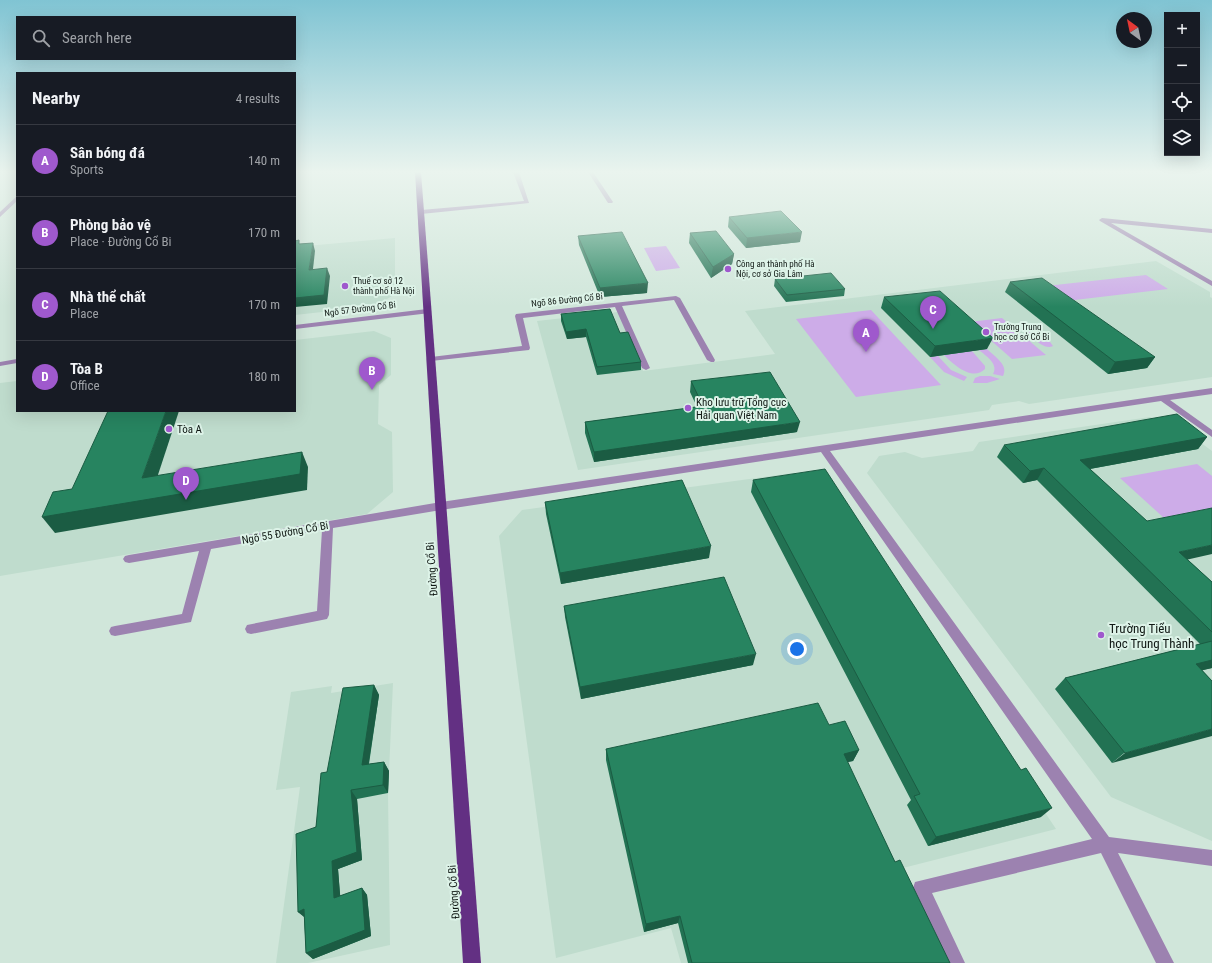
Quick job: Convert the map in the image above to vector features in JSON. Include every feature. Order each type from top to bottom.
[{"type":"main road","name":"Đường Cổ Bi","points":[[421,217],[472,963]]},
{"type":"street","points":[[1212,231],[1102,220],[1212,284]]},
{"type":"street","name":"Ngõ 86 Đường Cổ Bi","points":[[431,359],[526,348],[519,316],[676,298],[710,360]]},
{"type":"street","points":[[618,305],[646,368]]},
{"type":"street","name":"Ngõ 57 Đường Cổ Bi","points":[[296,327],[428,311]]},
{"type":"street","points":[[0,364],[16,362]]},
{"type":"street","name":"Ngõ 55 Đường Cổ Bi","points":[[129,559],[441,506],[1212,392]]},
{"type":"street","points":[[1163,399],[1212,434]]},
{"type":"street","points":[[824,449],[1105,844],[1165,963]]},
{"type":"street","points":[[251,629],[323,615],[328,525]]},
{"type":"street","points":[[116,631],[188,618],[206,546]]},
{"type":"street","points":[[956,963],[921,888],[1105,844],[1212,858]]},
{"type":"shaded area","points":[[395,238],[395,294],[376,306],[296,315],[296,247]]},
{"type":"shaded area","points":[[666,246],[680,268],[656,271],[644,248]]},
{"type":"shaded area","name":"Trường Trung học cơ sở Cổ Bi","points":[[1156,261],[1210,292],[1210,297],[1212,298],[1212,377],[1029,404],[1019,401],[992,405],[989,410],[578,470],[537,321],[618,312],[643,371],[775,354],[745,311]]},
{"type":"shaded area","points":[[1146,275],[1168,289],[1066,301],[1046,286]]},
{"type":"shaded area","points":[[871,310],[941,385],[856,397],[796,319]]},
{"type":"shaded area","points":[[1002,318],[1046,355],[1012,359],[970,322]]},
{"type":"shaded area","points":[[1022,321],[1035,328],[1032,331],[1034,334],[1047,338],[1053,346],[1044,346],[1035,339],[1019,323]]},
{"type":"shaded area","points":[[374,331],[391,338],[391,375],[379,385],[378,424],[392,432],[393,492],[367,514],[0,576],[0,383],[16,381],[16,412],[296,412],[296,340]]},
{"type":"shaded area","points":[[987,349],[1003,365],[1003,376],[993,374],[993,364],[979,350]]},
{"type":"shaded area","points":[[972,351],[985,366],[985,369],[974,374],[958,367],[944,355]]},
{"type":"shaded area","points":[[938,356],[951,370],[967,377],[964,381],[944,372],[930,357]]},
{"type":"shaded area","points":[[980,376],[990,376],[1000,379],[987,383],[973,383],[975,378]]},
{"type":"shaded area","name":"Trường Tiểu học Trung Thành","points":[[1150,417],[1178,426],[1212,451],[1212,841],[1111,797],[867,473],[879,456],[905,452],[922,458],[973,451],[979,442]]},
{"type":"shaded area","points":[[1197,464],[1212,476],[1212,508],[1164,518],[1120,478]]},
{"type":"shaded area","points":[[793,473],[800,474],[828,486],[1056,829],[895,870],[940,963],[681,963],[671,928],[556,958],[499,536],[522,510]]},
{"type":"shaded area","points":[[393,683],[388,793],[390,945],[308,963],[276,963],[300,787],[276,790],[291,692],[332,686],[331,693]]},
{"type":"building","points":[[729,217],[787,217],[802,232],[747,238]]},
{"type":"building","points":[[716,231],[734,254],[713,267],[690,233]]},
{"type":"building","points":[[622,232],[648,283],[600,288],[578,236]]},
{"type":"building","points":[[299,240],[299,244],[313,243],[309,270],[327,268],[324,295],[296,298],[296,241]]},
{"type":"building","points":[[831,273],[845,289],[787,295],[775,279]]},
{"type":"building","points":[[1042,278],[1155,357],[1115,362],[1010,282]]},
{"type":"building","points":[[940,291],[993,338],[935,346],[884,297]]},
{"type":"building","points":[[610,309],[620,333],[628,332],[641,362],[597,367],[586,329],[566,332],[561,314]]},
{"type":"building","points":[[770,372],[800,422],[594,452],[585,422],[703,406],[691,381]]},
{"type":"building","points":[[108,412],[166,412],[142,478],[302,452],[300,474],[42,517],[53,492],[72,489]]},
{"type":"building","points":[[1177,414],[1207,437],[1080,460],[1147,521],[1212,508],[1212,545],[1179,552],[1212,582],[1212,632],[1044,468],[1030,471],[1004,445]]},
{"type":"building","points":[[825,469],[1021,770],[1026,768],[1052,808],[936,837],[914,796],[920,794],[753,480]]},
{"type":"building","points":[[682,480],[711,546],[560,573],[545,502]]},
{"type":"building","points":[[724,577],[756,654],[580,687],[564,606]]},
{"type":"building","points":[[1212,641],[1212,660],[1196,664],[1212,681],[1212,729],[1125,753],[1065,678]]},
{"type":"building","points":[[374,685],[362,765],[384,762],[383,785],[351,790],[357,852],[332,861],[334,898],[362,888],[365,930],[306,953],[304,909],[298,912],[296,834],[316,827],[321,773],[327,772],[343,688]]},
{"type":"building","points":[[818,703],[829,725],[845,721],[859,750],[844,754],[895,862],[900,860],[950,963],[692,963],[680,916],[646,924],[606,749]]},
{"type":"place","name":"Công an thành phố Hà Nội, cơ sở Gia Lâm","points":[[728,269]]},
{"type":"place","name":"Thuế cơ sở 12 thành phố Hà Nội","points":[[345,286]]},
{"type":"place","name":"Nhà thể chất","points":[[933,329]]},
{"type":"place","name":"Trường Trung học cơ sở Cổ Bi","points":[[986,332]]},
{"type":"place","name":"Sân bóng đá","points":[[866,352]]},
{"type":"place","name":"Phòng bảo vệ","points":[[372,390]]},
{"type":"place","name":"Kho lưu trữ Tổng cục Hải quan Việt Nam","points":[[688,408]]},
{"type":"place","name":"Tòa A","points":[[169,429]]},
{"type":"place","name":"Tòa B","points":[[186,500]]},
{"type":"place","name":"Trường Tiểu học Trung Thành","points":[[1101,635]]}]
